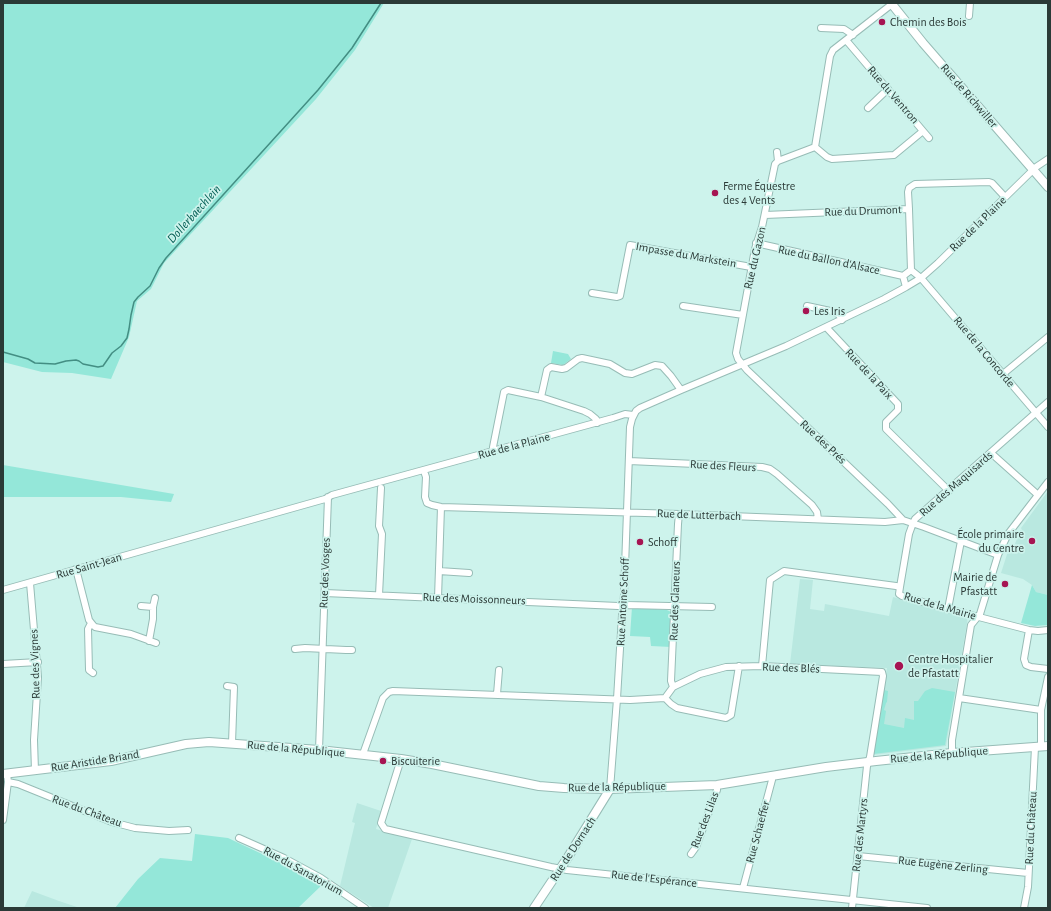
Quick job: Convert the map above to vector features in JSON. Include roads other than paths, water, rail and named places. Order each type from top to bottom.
[{"type":"main road","name":"Rue de Richwiller","points":[[892,3],[919,38],[1048,187]]},
{"type":"main road","name":"Rue de la République","points":[[186,744],[209,742],[232,743],[363,754],[432,764],[539,786],[610,789],[717,785],[826,767],[952,753],[1041,747]]},
{"type":"main road","name":"Rue Aristide Briand","points":[[6,777],[35,770],[111,761],[186,744]]},
{"type":"main road","name":"Rue de Dornach","points":[[534,908],[572,852],[610,789]]},
{"type":"street","points":[[778,161],[815,147],[830,56],[833,50],[892,3]]},
{"type":"street","points":[[969,16],[970,3]]},
{"type":"street","points":[[821,28],[844,29],[853,35]]},
{"type":"street","name":"Rue du Ventron","points":[[815,147],[827,157],[832,159],[894,155],[923,131],[846,40]]},
{"type":"street","points":[[868,108],[888,89]]},
{"type":"street","points":[[923,131],[930,138]]},
{"type":"street","name":"Rue du Gazon","points":[[742,364],[736,353],[756,243],[765,215],[775,164],[778,161],[777,152]]},
{"type":"street","name":"Rue de la Plaine","points":[[174,541],[332,495],[598,423],[622,415],[633,415],[640,408],[786,346],[842,320],[921,278],[1033,170],[1048,159]]},
{"type":"street","name":"Rue du Drumont","points":[[765,215],[909,209],[908,192],[909,188],[915,184],[989,182],[992,183],[1005,197]]},
{"type":"street","points":[[909,209],[911,270],[921,278]]},
{"type":"street","name":"Rue du Ballon d'Alsace","points":[[756,243],[903,276]]},
{"type":"street","name":"Impasse du Markstein","points":[[592,292],[617,297],[620,296],[630,245],[751,267]]},
{"type":"street","points":[[906,287],[903,276],[911,270]]},
{"type":"street","name":"Rue de la Concorde","points":[[921,278],[1048,427]]},
{"type":"street","points":[[683,306],[743,315]]},
{"type":"street","points":[[807,306],[835,312],[842,320]]},
{"type":"street","name":"Rue de la Paix","points":[[826,327],[898,404],[898,410],[886,422],[886,429],[949,491]]},
{"type":"street","points":[[1003,374],[1048,337]]},
{"type":"street","points":[[541,397],[547,370],[551,367],[562,369],[566,368],[578,358],[610,364],[625,373],[632,374],[655,365],[662,366],[681,390]]},
{"type":"street","name":"Rue des Prés","points":[[742,364],[903,520]]},
{"type":"street","points":[[494,451],[493,447],[504,392],[508,390],[541,397],[584,411],[596,419],[598,423]]},
{"type":"street","name":"Rue des Maquisards","points":[[900,587],[909,534],[912,523],[915,519],[949,491],[1048,402]]},
{"type":"street","name":"Rue Antoine Schoff","points":[[610,789],[624,595],[629,461],[631,423],[633,415]]},
{"type":"street","points":[[991,453],[1038,495]]},
{"type":"street","name":"Rue des Fleurs","points":[[629,461],[762,467],[770,469],[812,505],[817,512],[818,519]]},
{"type":"street","name":"Rue de Lutterbach","points":[[424,471],[426,477],[425,497],[427,503],[441,507],[627,512],[886,522],[903,520],[998,555]]},
{"type":"street","points":[[952,753],[952,740],[958,698],[971,625],[980,614],[998,555],[1008,534],[1048,482]]},
{"type":"street","points":[[379,595],[382,534],[379,526],[380,488]]},
{"type":"street","name":"Rue des Vosges","points":[[319,750],[328,497]]},
{"type":"street","points":[[438,598],[441,507]]},
{"type":"street","name":"Rue des Glaneurs","points":[[673,687],[671,681],[679,514]]},
{"type":"street","name":"Rue Saint-Jean","points":[[3,590],[174,541]]},
{"type":"street","points":[[948,609],[961,541]]},
{"type":"street","points":[[76,569],[91,623],[95,627],[130,634],[156,643]]},
{"type":"street","points":[[439,571],[469,573]]},
{"type":"street","name":"Rue de la Mairie","points":[[762,666],[770,580],[784,572],[900,587],[899,594],[902,596],[1029,630],[1048,630]]},
{"type":"street","name":"Rue des Vignes","points":[[30,583],[38,662],[34,740],[35,770]]},
{"type":"street","name":"Rue des Moissonneurs","points":[[324,593],[623,606],[712,607]]},
{"type":"street","points":[[149,640],[155,598]]},
{"type":"street","points":[[140,606],[153,607]]},
{"type":"street","points":[[91,623],[88,629],[89,670],[93,673]]},
{"type":"street","points":[[1029,630],[1024,659],[1026,664],[1031,668],[1048,669]]},
{"type":"street","points":[[295,650],[305,648],[352,650]]},
{"type":"street","points":[[3,664],[38,662]]},
{"type":"street","points":[[666,698],[677,708],[726,718],[731,715],[739,666]]},
{"type":"street","name":"Rue des Blés","points":[[673,687],[700,674],[726,667],[739,666],[882,672],[883,676],[869,762]]},
{"type":"street","points":[[498,694],[499,670]]},
{"type":"street","name":"Rue du Château","points":[[1024,908],[1028,887],[1028,873],[1041,747],[1041,710],[1048,677]]},
{"type":"street","points":[[227,686],[234,687],[232,743]]},
{"type":"street","points":[[666,698],[673,687]]},
{"type":"street","points":[[363,754],[383,698],[389,692],[393,691],[630,700],[666,698]]},
{"type":"street","points":[[958,698],[1041,710]]},
{"type":"street","name":"Rue de l'Espérance","points":[[401,759],[381,823],[385,829],[561,868],[927,908]]},
{"type":"street","name":"Rue des Martyrs","points":[[852,908],[867,766],[869,762]]},
{"type":"street","name":"Rue Schaeffer","points":[[743,888],[772,776]]},
{"type":"street","points":[[3,820],[6,777]]},
{"type":"street","name":"Rue du Château","points":[[6,777],[18,784],[112,822],[135,828],[169,831],[188,830]]},
{"type":"street","name":"Rue des Lilas","points":[[691,854],[696,847],[717,790],[717,785]]},
{"type":"street","name":"Rue du Sanatorium","points":[[239,838],[266,849],[321,878],[365,908]]},
{"type":"street","name":"Rue Eugène Zerling","points":[[858,856],[1028,873]]},
{"type":"waterway","name":"Dollerbaechlein","points":[[3,352],[28,359],[35,363],[55,364],[76,360],[83,364],[98,367],[103,366],[112,353],[121,346],[127,338],[134,302],[150,286],[166,258],[318,90],[352,48],[381,3]]},
{"type":"place","name":"Chemin des Bois","points":[[882,22]]},
{"type":"place","name":"Ferme Équestre des 4 Vents","points":[[715,193]]},
{"type":"place","name":"Les Iris","points":[[806,311]]},
{"type":"place","name":"École primaire du Centre","points":[[1032,541]]},
{"type":"place","name":"Schoff","points":[[640,542]]},
{"type":"place","name":"Mairie de Pfastatt","points":[[1005,584]]},
{"type":"place","name":"Centre Hospitalier de Pfastatt","points":[[899,666]]},
{"type":"place","name":"Biscuiterie","points":[[383,761]]}]
